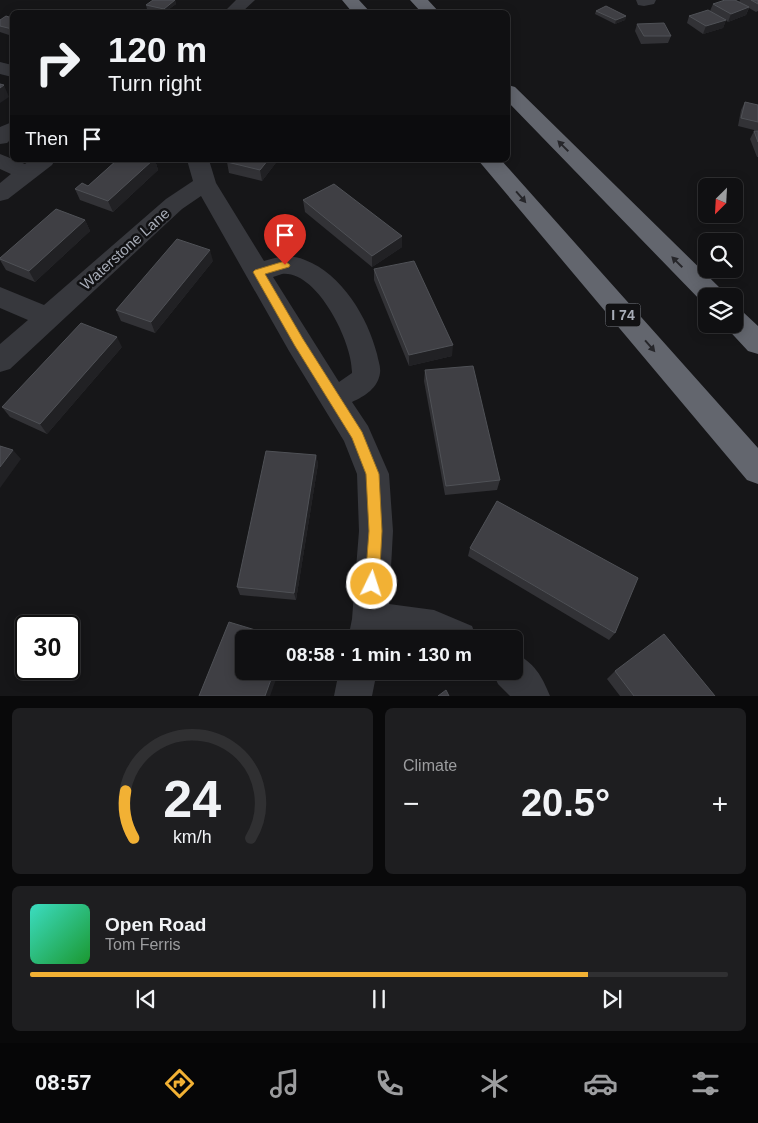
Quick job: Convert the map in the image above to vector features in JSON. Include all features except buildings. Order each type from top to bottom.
[{"type":"highway","points":[[350,0],[359,10]]},
{"type":"highway","points":[[418,0],[428,10]]},
{"type":"highway","points":[[510,93],[704,288]]},
{"type":"highway","name":"I 74","points":[[491,162],[758,470]]},
{"type":"highway","points":[[743,328],[758,343]]},
{"type":"street","points":[[234,10],[247,0]]},
{"type":"street","points":[[0,138],[10,130]]},
{"type":"street","points":[[0,161],[36,166]]},
{"type":"street","points":[[0,194],[36,166]]},
{"type":"street","points":[[201,171],[299,342],[357,435],[373,474],[376,531],[368,629],[434,628],[439,630]]},
{"type":"street","name":"Waterstone Lane","points":[[0,361],[174,204],[201,171]]},
{"type":"street","points":[[258,272],[285,265],[295,266],[312,276],[333,295],[349,316],[362,345],[366,372],[364,380],[355,387],[334,396]]},
{"type":"street","points":[[0,297],[48,318]]},
{"type":"street","points":[[353,696],[356,680]]},
{"type":"street","points":[[522,680],[531,696]]},
{"type":"route","points":[[285,265],[258,272],[357,435],[373,474],[376,531],[372,584]]}]
